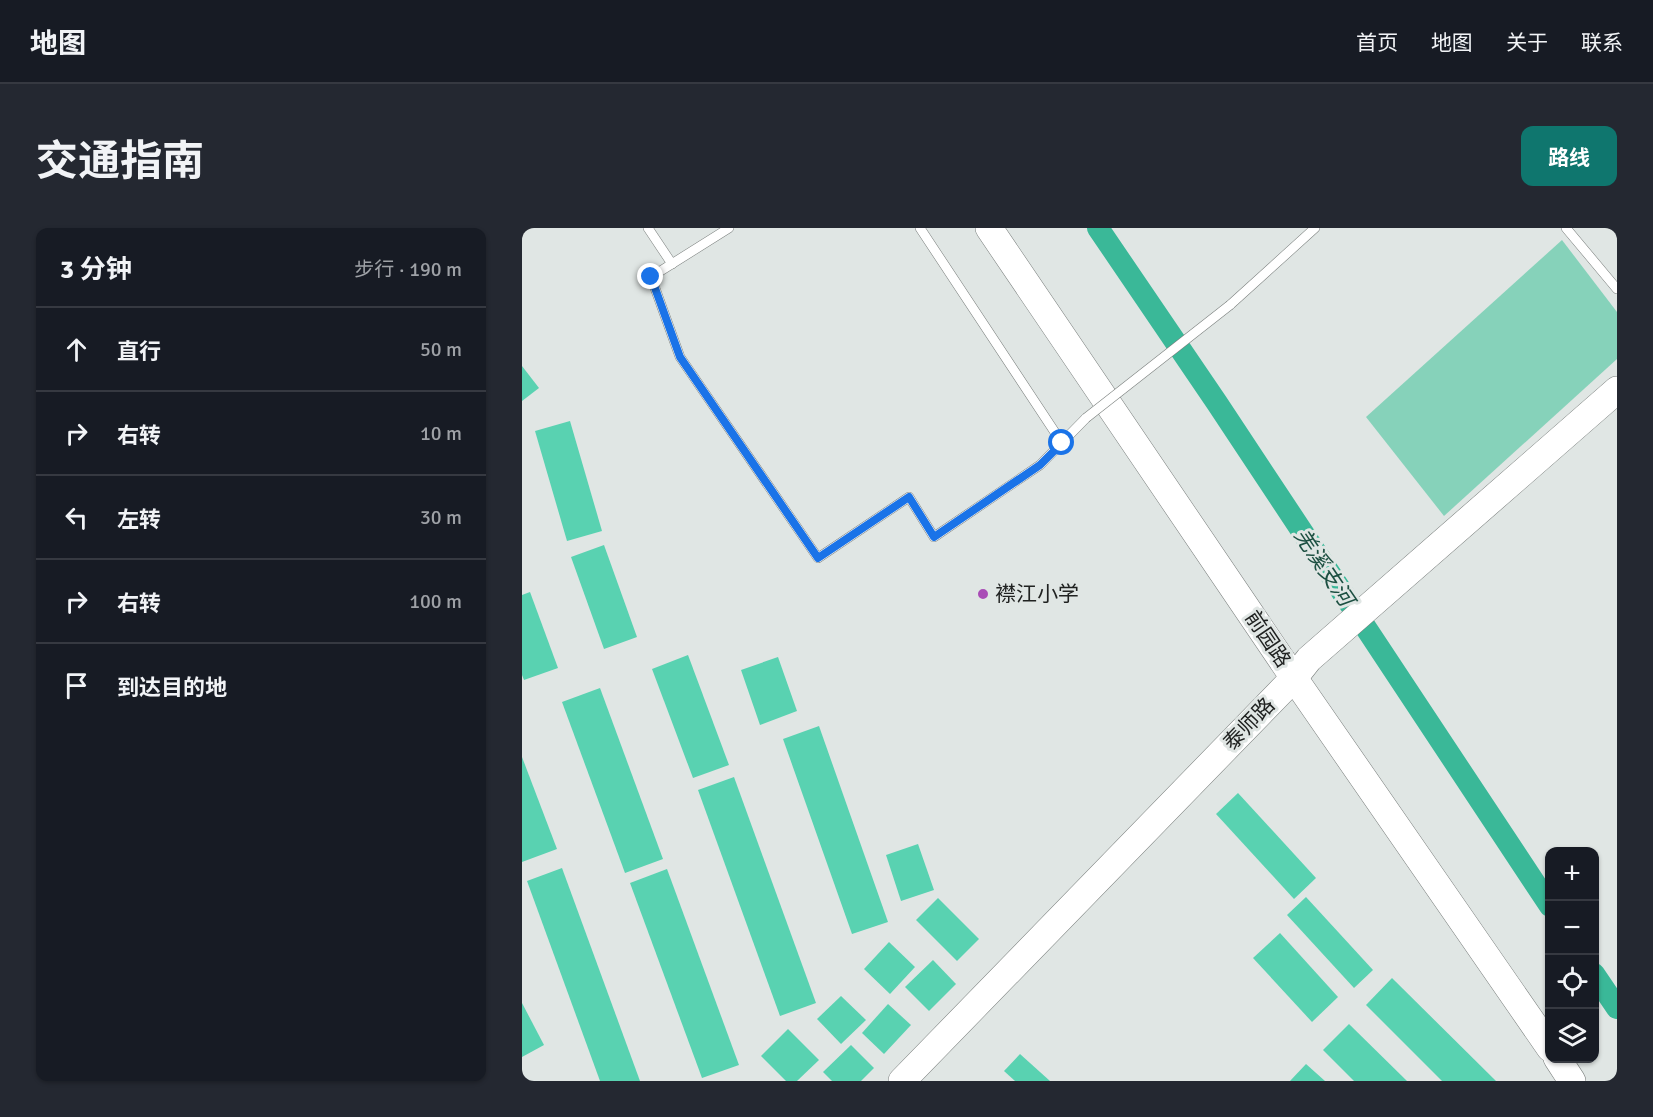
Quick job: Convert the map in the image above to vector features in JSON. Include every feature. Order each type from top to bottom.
[{"type":"street","name":"前园路","points":[[989,228],[1302,669],[1545,1040]]},
{"type":"street","name":"泰师路","points":[[903,1081],[1302,669],[1617,390]]},
{"type":"street","points":[[1560,1063],[1572,1081]]},
{"type":"lane","points":[[648,228],[672,264]]},
{"type":"lane","points":[[729,228],[651,277],[680,357],[818,558],[909,497],[934,537],[1040,465],[1086,418],[1230,305],[1315,228]]},
{"type":"lane","points":[[920,228],[1062,443]]},
{"type":"lane","points":[[1566,228],[1617,289]]},
{"type":"green space","points":[[1562,240],[1617,312],[1617,359],[1444,516],[1366,417]]},
{"type":"building","points":[[522,366],[539,388],[522,401]]},
{"type":"building","points":[[570,421],[602,531],[567,541],[535,431]]},
{"type":"building","points":[[604,545],[637,637],[604,649],[571,557]]},
{"type":"building","points":[[530,592],[558,668],[524,680],[522,675],[522,595]]},
{"type":"building","points":[[688,655],[729,765],[693,778],[652,669]]},
{"type":"building","points":[[778,657],[797,711],[760,725],[741,670]]},
{"type":"building","points":[[600,688],[663,859],[625,873],[562,702]]},
{"type":"building","points":[[819,726],[888,922],[852,934],[783,739]]},
{"type":"building","points":[[522,757],[557,849],[522,862]]},
{"type":"building","points":[[734,777],[816,1003],[780,1016],[698,790]]},
{"type":"building","points":[[1238,793],[1316,878],[1294,899],[1216,814]]},
{"type":"building","points":[[918,844],[934,890],[901,901],[886,855]]},
{"type":"building","points":[[562,868],[640,1081],[600,1081],[527,881]]},
{"type":"building","points":[[667,869],[739,1065],[702,1078],[630,883]]},
{"type":"building","points":[[1306,897],[1373,970],[1354,988],[1287,915]]},
{"type":"building","points":[[938,898],[979,939],[957,961],[916,920]]},
{"type":"building","points":[[1280,933],[1338,997],[1312,1022],[1253,958]]},
{"type":"building","points":[[889,942],[915,967],[890,994],[864,969]]},
{"type":"building","points":[[933,960],[956,984],[929,1011],[905,987]]},
{"type":"building","points":[[1392,978],[1496,1081],[1442,1081],[1366,1005]]},
{"type":"building","points":[[841,996],[866,1020],[841,1044],[817,1019]]},
{"type":"building","points":[[522,1003],[544,1045],[522,1057]]},
{"type":"building","points":[[888,1004],[911,1025],[884,1054],[862,1033]]},
{"type":"building","points":[[1349,1024],[1407,1081],[1354,1081],[1323,1050]]},
{"type":"building","points":[[788,1029],[819,1060],[797,1081],[786,1081],[761,1056]]},
{"type":"building","points":[[851,1045],[874,1068],[861,1081],[832,1081],[823,1072]]},
{"type":"building","points":[[1020,1054],[1050,1081],[1015,1081],[1004,1071]]},
{"type":"building","points":[[1306,1064],[1325,1081],[1290,1081]]},
{"type":"waterway","name":"羌溪支河","points":[[1098,228],[1217,403],[1547,901]]},
{"type":"waterway","name":"羌溪支河","points":[[1599,981],[1617,1008]]},
{"type":"place","name":"襟江小学","points":[[983,594]]},
{"type":"route","points":[[651,277],[680,357],[818,558],[909,497],[934,537],[1040,465],[1062,443]]}]
